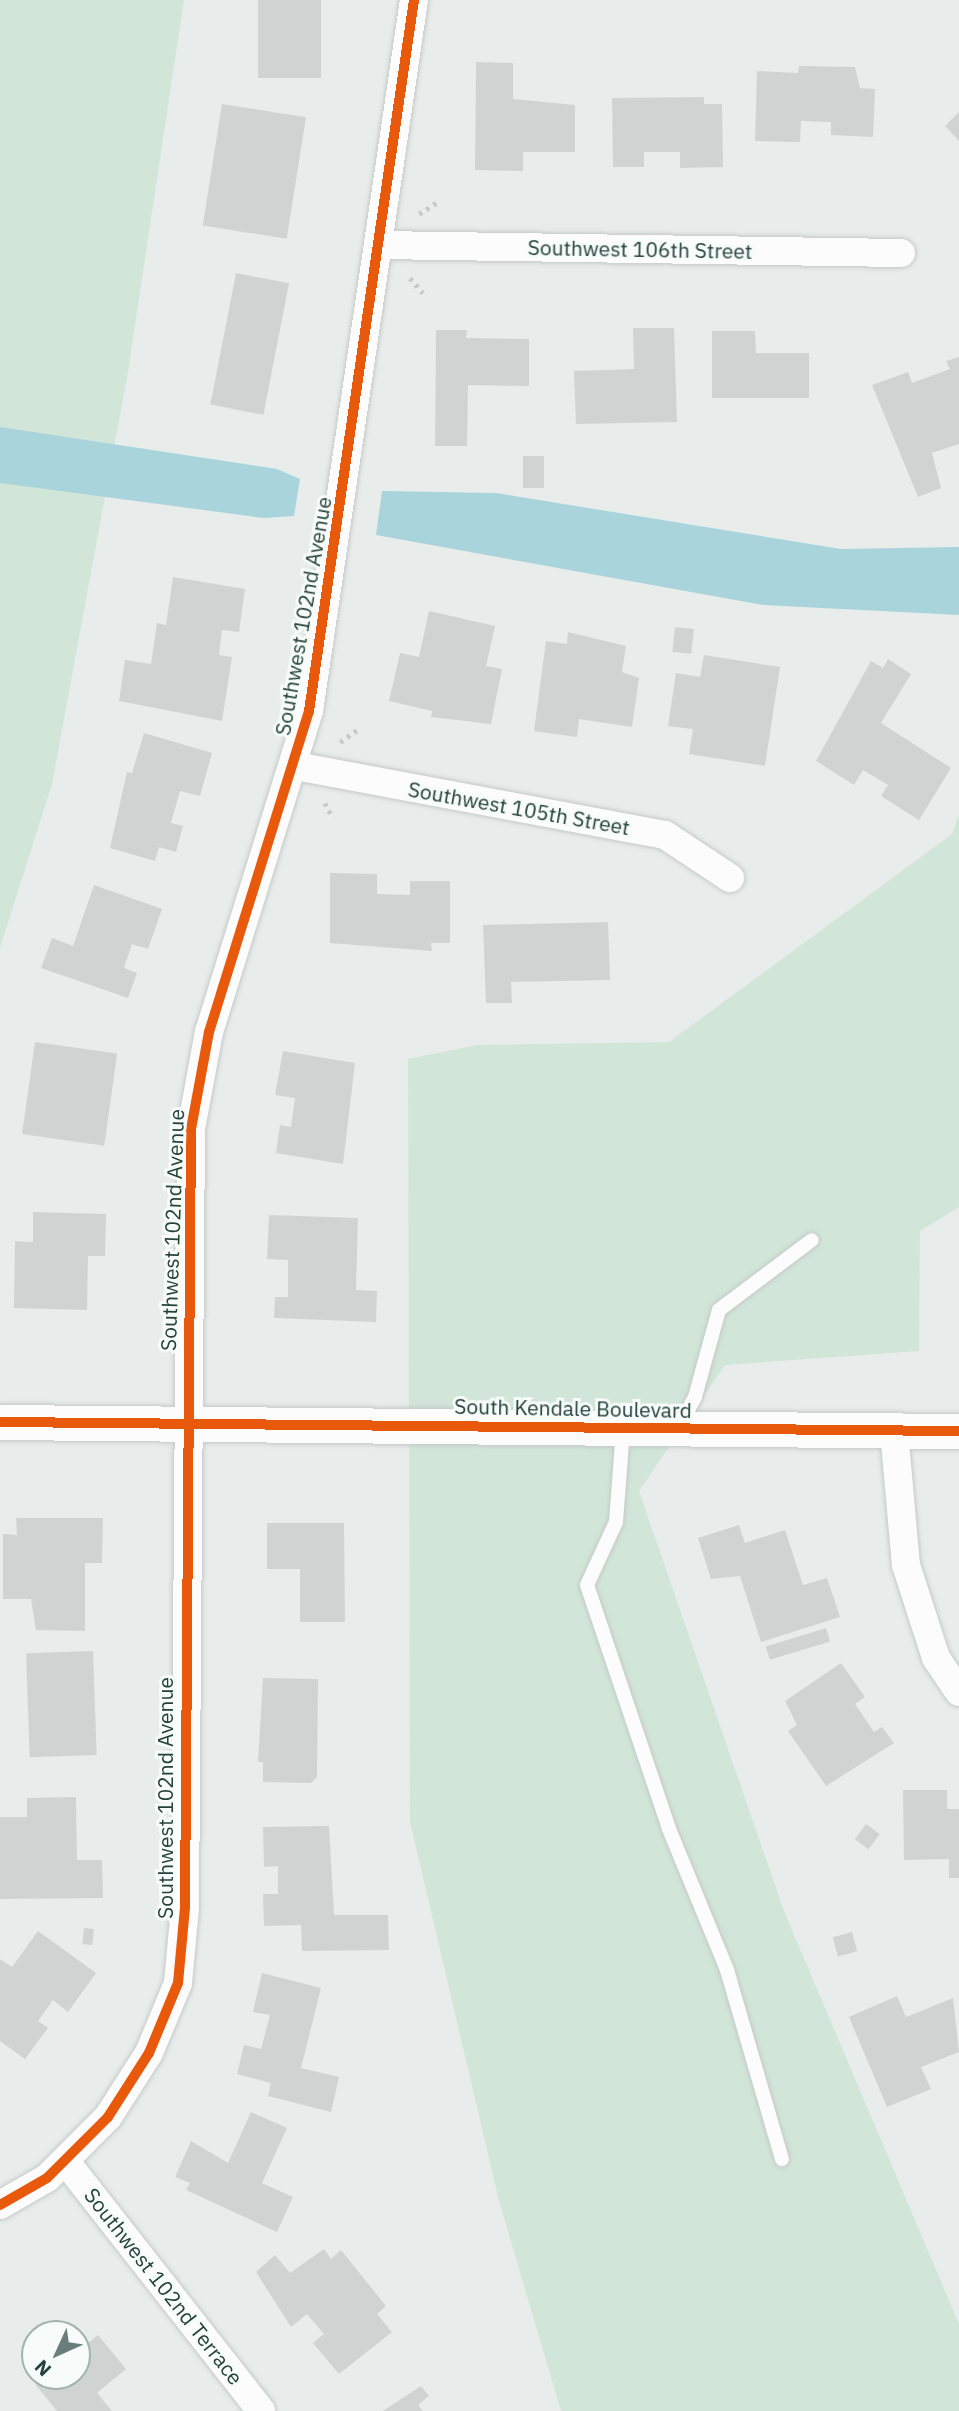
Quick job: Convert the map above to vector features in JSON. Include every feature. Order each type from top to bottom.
[{"type":"street","name":"Southwest 102nd Avenue","points":[[0,2205],[66,2162],[127,2092],[178,1983],[185,1907],[189,1179],[198,1081],[296,766],[320,652],[414,0]]},
{"type":"street","name":"Southwest 106th Street","points":[[379,245],[901,253]]},
{"type":"street","name":"Southwest 105th Street","points":[[296,766],[665,835],[730,878]]},
{"type":"street","name":"South Kendale Boulevard","points":[[0,1422],[959,1431]]},
{"type":"street","points":[[894,1431],[906,1565],[936,1658],[959,1692]]},
{"type":"street","name":"Southwest 102nd Terrace","points":[[66,2162],[261,2411]]},
{"type":"lane","points":[[679,1428],[695,1397],[719,1310],[812,1240]]},
{"type":"lane","points":[[624,1428],[616,1522],[587,1585],[669,1829],[727,1970],[782,2159]]},
{"type":"path","points":[[418,214],[439,201]]},
{"type":"path","points":[[410,278],[423,293]]},
{"type":"path","points":[[339,742],[357,730]]},
{"type":"path","points":[[325,802],[333,818]]},
{"type":"green space","points":[[0,0],[184,0],[128,372],[52,784],[0,948]]},
{"type":"green space","points":[[959,814],[959,1207],[920,1231],[919,1351],[725,1365],[639,1491],[784,1911],[959,2324],[959,2411],[561,2411],[499,2201],[410,1822],[408,1059],[477,1045],[669,1042],[952,834]]},
{"type":"water","points":[[0,427],[277,469],[300,479],[294,516],[264,518],[0,483]]},
{"type":"water","points":[[382,491],[496,493],[841,549],[959,547],[959,615],[763,605],[376,535]]},
{"type":"building","points":[[258,0],[321,0],[321,78],[258,78]]},
{"type":"building","points":[[476,62],[513,63],[513,99],[575,105],[575,152],[523,152],[523,171],[475,170]]},
{"type":"building","points":[[799,66],[855,67],[860,88],[875,89],[873,137],[831,135],[831,122],[801,121],[800,142],[755,141],[757,71],[798,73]]},
{"type":"building","points":[[704,97],[704,104],[722,104],[723,167],[680,168],[680,152],[644,152],[644,167],[613,167],[612,98]]},
{"type":"building","points":[[222,104],[306,117],[287,239],[203,225]]},
{"type":"building","points":[[959,112],[959,141],[945,126]]},
{"type":"building","points":[[236,273],[289,283],[263,415],[210,405]]},
{"type":"building","points":[[633,328],[674,328],[677,422],[576,424],[574,371],[634,369]]},
{"type":"building","points":[[436,330],[467,330],[466,338],[529,339],[529,386],[468,385],[467,446],[435,446]]},
{"type":"building","points":[[712,331],[755,331],[756,353],[809,353],[809,398],[712,398]]},
{"type":"building","points":[[959,357],[959,444],[932,453],[941,488],[918,497],[872,385],[908,372],[912,383],[950,369],[946,361]]},
{"type":"building","points":[[523,456],[544,456],[544,488],[523,488]]},
{"type":"building","points":[[173,577],[245,589],[239,632],[222,630],[219,655],[232,657],[222,721],[119,701],[125,660],[151,664],[157,623],[166,625]]},
{"type":"building","points":[[429,611],[495,626],[486,666],[502,669],[491,724],[431,717],[432,711],[389,701],[400,653],[419,657]]},
{"type":"building","points":[[675,627],[694,629],[691,654],[672,652]]},
{"type":"building","points":[[568,632],[626,646],[622,672],[639,678],[632,727],[579,719],[577,737],[534,731],[546,641],[567,644]]},
{"type":"building","points":[[704,655],[780,667],[765,766],[689,754],[693,729],[668,726],[676,673],[700,677]]},
{"type":"building","points":[[888,659],[911,674],[881,723],[951,768],[919,820],[881,796],[888,785],[863,770],[854,785],[816,761],[871,661],[883,668]]},
{"type":"building","points":[[144,733],[212,753],[200,796],[180,791],[171,823],[183,826],[176,852],[159,847],[155,861],[110,848],[127,772],[132,773]]},
{"type":"building","points":[[330,873],[377,874],[377,894],[410,895],[410,881],[450,881],[450,943],[431,943],[432,951],[330,943]]},
{"type":"building","points":[[94,885],[162,909],[148,949],[132,944],[124,968],[137,973],[128,998],[41,968],[52,938],[73,946]]},
{"type":"building","points":[[608,922],[610,980],[511,982],[512,1003],[486,1003],[483,925]]},
{"type":"building","points":[[35,1042],[117,1054],[104,1146],[22,1134]]},
{"type":"building","points":[[283,1051],[355,1063],[343,1164],[276,1153],[280,1125],[291,1127],[295,1098],[275,1095]]},
{"type":"building","points":[[33,1212],[106,1214],[105,1256],[88,1256],[87,1310],[14,1308],[15,1241],[33,1242]]},
{"type":"building","points":[[269,1215],[358,1218],[356,1290],[377,1291],[376,1322],[274,1318],[275,1297],[288,1297],[288,1260],[267,1259]]},
{"type":"building","points":[[16,1518],[103,1518],[102,1563],[85,1563],[85,1631],[36,1630],[31,1599],[3,1599],[3,1534],[17,1535]]},
{"type":"building","points":[[267,1523],[344,1523],[345,1622],[300,1622],[300,1569],[267,1569]]},
{"type":"building","points":[[739,1525],[745,1543],[785,1530],[803,1585],[827,1578],[840,1617],[761,1642],[740,1576],[711,1579],[698,1538]]},
{"type":"building","points":[[826,1628],[830,1641],[770,1660],[766,1646]]},
{"type":"building","points":[[93,1651],[97,1755],[30,1757],[26,1653]]},
{"type":"building","points":[[841,1663],[865,1697],[855,1704],[874,1732],[882,1727],[894,1743],[826,1786],[788,1731],[797,1725],[785,1701]]},
{"type":"building","points":[[263,1678],[318,1679],[317,1777],[311,1783],[263,1782],[263,1762],[258,1762]]},
{"type":"building","points":[[903,1790],[947,1790],[947,1809],[959,1809],[959,1878],[949,1878],[949,1859],[904,1860]]},
{"type":"building","points":[[76,1797],[77,1860],[102,1860],[103,1898],[0,1899],[0,1817],[27,1817],[27,1798]]},
{"type":"building","points":[[866,1824],[880,1834],[869,1849],[855,1839]]},
{"type":"building","points":[[329,1826],[334,1915],[388,1915],[389,1950],[302,1951],[301,1925],[264,1926],[263,1894],[278,1894],[278,1866],[264,1867],[263,1827]]},
{"type":"building","points":[[84,1928],[94,1929],[92,1945],[82,1944]]},
{"type":"building","points":[[38,1931],[96,1973],[68,2012],[53,2000],[38,2021],[48,2028],[25,2059],[0,2041],[0,1959],[12,1967]]},
{"type":"building","points":[[852,1932],[857,1951],[838,1956],[833,1937]]},
{"type":"building","points":[[262,1973],[321,1988],[301,2068],[339,2077],[331,2112],[268,2096],[271,2083],[237,2074],[244,2045],[261,2049],[270,2015],[253,2012]]},
{"type":"building","points":[[897,1996],[906,2017],[953,1998],[959,2052],[921,2067],[931,2089],[887,2107],[849,2017]]},
{"type":"building","points":[[251,2112],[287,2128],[262,2183],[293,2197],[277,2232],[186,2190],[190,2183],[175,2177],[191,2141],[228,2163]]},
{"type":"building","points":[[324,2249],[331,2259],[341,2250],[386,2306],[377,2314],[392,2332],[339,2374],[313,2343],[324,2334],[307,2314],[291,2327],[256,2272],[275,2255],[290,2273]]},
{"type":"building","points":[[98,2335],[126,2369],[97,2393],[112,2411],[57,2411],[40,2390],[91,2390],[91,2341]]},
{"type":"building","points":[[421,2386],[429,2396],[418,2405],[423,2411],[383,2411]]},
{"type":"cycle path","points":[[0,2205],[47,2178],[108,2117],[149,2053],[178,1983],[185,1907],[191,1129],[209,1032],[309,711],[414,0]]},
{"type":"cycle path","points":[[0,1422],[959,1431]]}]
